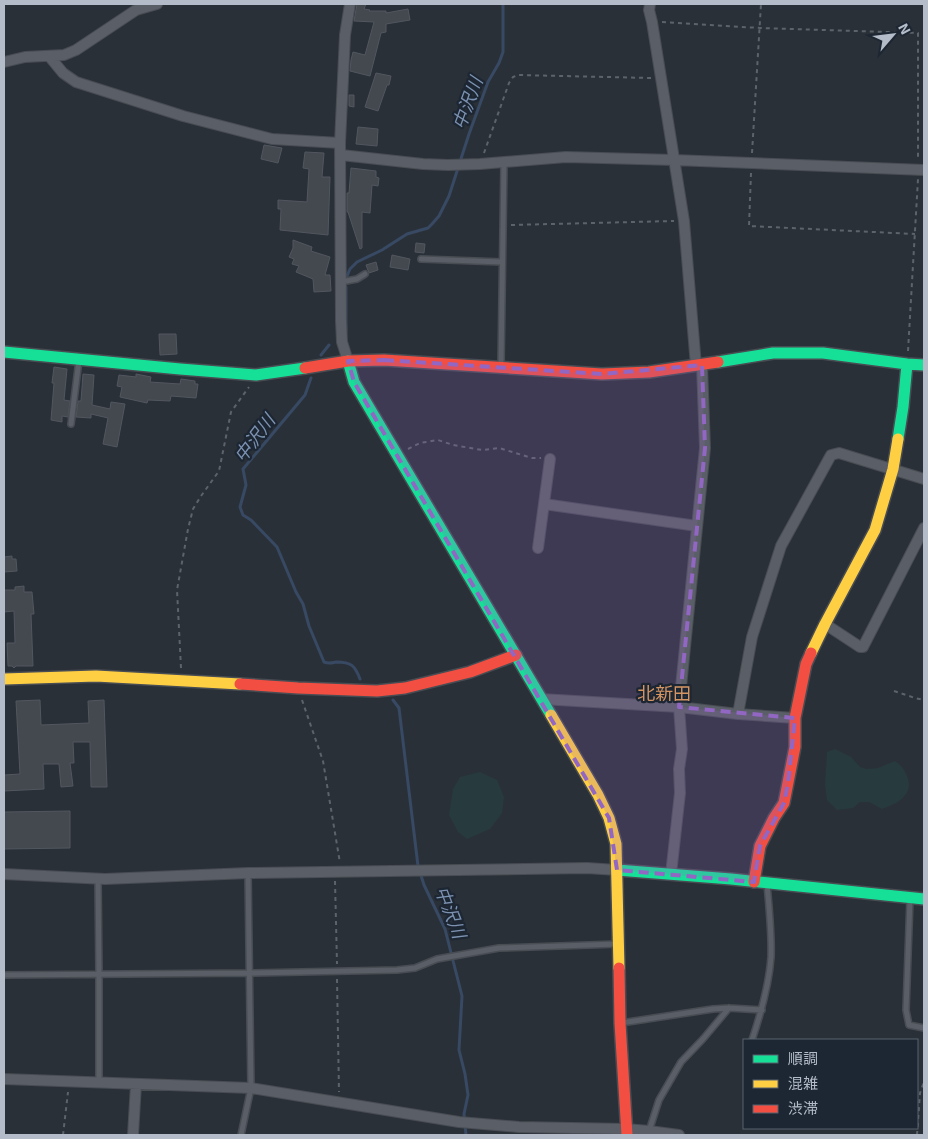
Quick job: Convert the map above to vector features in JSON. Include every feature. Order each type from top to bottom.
[{"type":"street","points":[[4,62],[25,57],[64,55],[76,50],[136,10],[157,4]]},
{"type":"street","points":[[350,4],[345,35],[340,143],[342,342],[354,382],[598,795],[609,818],[616,844],[620,1023],[627,1132]]},
{"type":"street","points":[[650,4],[649,10],[684,221],[706,448],[679,707],[682,749],[679,769],[680,793],[672,874]]},
{"type":"street","points":[[50,56],[63,73],[76,82],[183,116],[272,139],[340,143]]},
{"type":"street","points":[[341,155],[448,165],[566,158],[674,160],[921,170]]},
{"type":"street","points":[[4,352],[256,375],[348,361],[384,360],[602,374],[649,372],[783,353],[823,353],[924,365]]},
{"type":"street","points":[[754,882],[760,846],[784,803],[795,747],[795,718],[806,664],[874,530],[882,510],[893,469],[903,408],[907,364]]},
{"type":"street","points":[[738,714],[752,637],[781,546],[831,455],[839,453],[924,479]]},
{"type":"street","points":[[538,548],[550,459]]},
{"type":"street","points":[[544,504],[697,526]]},
{"type":"street","points":[[825,624],[860,647],[863,647],[924,528]]},
{"type":"street","points":[[4,679],[96,676],[377,691],[405,688],[470,672],[516,656]]},
{"type":"street","points":[[541,699],[679,707],[795,718]]},
{"type":"street","points":[[4,874],[98,878],[248,872],[587,868],[731,879],[924,899]]},
{"type":"street","points":[[4,1079],[251,1088],[459,1122],[519,1127],[627,1132],[649,1131],[679,1135]]},
{"type":"street","points":[[133,1135],[136,1084]]},
{"type":"lane","points":[[501,368],[504,162]]},
{"type":"lane","points":[[420,258],[502,262]]},
{"type":"lane","points":[[341,282],[357,279],[365,274]]},
{"type":"lane","points":[[71,424],[79,359]]},
{"type":"lane","points":[[241,1135],[251,1088],[248,872]]},
{"type":"lane","points":[[98,878],[99,1083]]},
{"type":"lane","points":[[752,1039],[768,984],[771,956],[767,883]]},
{"type":"lane","points":[[910,898],[906,1010],[909,1025],[924,1028]]},
{"type":"lane","points":[[4,975],[398,970],[415,968],[437,959],[499,948],[619,944]]},
{"type":"lane","points":[[649,1131],[659,1100],[681,1062],[729,1008]]},
{"type":"lane","points":[[620,1023],[713,1009],[762,1010]]},
{"type":"path","points":[[652,22],[760,28],[918,33],[921,170],[907,364]]},
{"type":"path","points":[[478,164],[512,77],[518,75],[660,79]]},
{"type":"path","points":[[503,225],[684,221]]},
{"type":"path","points":[[182,680],[177,590],[188,529],[193,509],[219,471],[231,412],[256,375]]},
{"type":"path","points":[[396,454],[420,443],[438,440],[469,448],[482,450],[499,448],[532,458],[550,459]]},
{"type":"path","points":[[298,688],[323,761],[338,871],[339,1102]]},
{"type":"path","points":[[894,691],[924,700]]},
{"type":"path","points":[[63,1135],[68,1082]]},
{"type":"path","points":[[918,1121],[920,1093],[924,1082]]},
{"type":"highlighted area","points":[[384,360],[602,374],[702,365],[705,448],[679,707],[795,718],[788,784],[784,803],[760,846],[754,882],[617,870],[609,818],[354,382],[348,361]]},
{"type":"green space","points":[[835,749],[851,757],[860,767],[866,769],[878,768],[895,761],[903,768],[907,776],[909,788],[907,793],[899,801],[882,809],[869,802],[860,802],[853,808],[837,810],[827,800],[825,784],[827,752]]},
{"type":"green space","points":[[480,772],[497,780],[504,797],[502,813],[490,829],[467,839],[458,832],[449,815],[453,789],[460,777]]},
{"type":"building","points":[[357,4],[366,4],[364,9],[369,11],[386,11],[386,13],[408,9],[410,20],[386,24],[386,32],[381,33],[370,76],[350,71],[353,52],[365,55],[374,22],[354,21]]},
{"type":"building","points":[[376,73],[391,76],[378,111],[365,107]]},
{"type":"building","points":[[349,95],[354,95],[354,107],[349,106]]},
{"type":"building","points":[[358,127],[378,129],[377,146],[356,144]]},
{"type":"building","points":[[264,145],[282,148],[278,163],[261,159]]},
{"type":"building","points":[[305,152],[324,153],[322,177],[330,177],[328,235],[280,230],[281,209],[278,209],[278,200],[307,202],[309,169],[303,168]]},
{"type":"building","points":[[351,168],[376,171],[376,177],[379,178],[378,186],[372,185],[370,213],[362,212],[362,248],[360,249],[347,212],[347,193],[349,193]]},
{"type":"building","points":[[293,240],[312,247],[311,251],[330,257],[325,275],[330,275],[331,291],[314,292],[313,279],[296,272],[299,266],[292,264],[294,259],[289,257],[293,248]]},
{"type":"building","points":[[416,243],[425,244],[424,253],[415,252]]},
{"type":"building","points":[[392,255],[410,259],[408,270],[390,267]]},
{"type":"building","points":[[376,262],[378,270],[369,273],[366,265]]},
{"type":"building","points":[[159,334],[176,334],[177,354],[160,355]]},
{"type":"building","points":[[54,367],[67,369],[64,400],[70,401],[68,417],[62,416],[62,422],[51,420]]},
{"type":"building","points":[[83,374],[94,375],[92,405],[110,409],[111,402],[125,404],[117,447],[103,444],[108,418],[91,414],[91,418],[76,417],[78,401],[81,401]]},
{"type":"building","points":[[136,374],[151,377],[150,382],[180,384],[181,379],[195,381],[195,384],[198,384],[196,398],[171,396],[170,401],[148,400],[147,403],[120,397],[122,387],[117,386],[119,375],[136,377]]},
{"type":"building","points":[[12,556],[12,559],[16,559],[17,571],[4,572],[4,557]]},
{"type":"building","points":[[24,586],[24,592],[32,592],[34,614],[31,614],[33,666],[16,666],[14,668],[8,666],[7,643],[15,643],[14,611],[4,612],[4,590],[15,590],[15,587]]},
{"type":"building","points":[[40,700],[41,725],[89,723],[88,701],[104,700],[107,787],[91,787],[90,742],[73,742],[74,763],[70,763],[73,786],[61,787],[59,764],[43,764],[44,789],[4,791],[4,775],[20,774],[16,701]]},
{"type":"building","points":[[70,811],[70,848],[4,849],[4,812]]},
{"type":"waterway","name":"中沢川","points":[[347,276],[350,269],[357,262],[382,250],[407,234],[428,228],[439,216],[449,196],[488,82],[503,52],[503,4]]},
{"type":"waterway","name":"中沢川","points":[[346,287],[346,331]]},
{"type":"waterway","name":"中沢川","points":[[321,355],[329,345]]},
{"type":"waterway","name":"中沢川","points":[[311,378],[305,395],[243,469],[246,485],[240,507],[243,515],[251,520],[277,547],[303,604],[309,626],[324,662],[349,664],[354,668],[360,679]]},
{"type":"waterway","name":"中沢川","points":[[393,700],[399,708],[418,866],[424,885],[445,929],[462,996],[459,1050],[468,1095],[464,1114],[466,1135]]},
{"type":"traffic: fast","points":[[4,352],[256,375],[305,368]]},
{"type":"traffic: fast","points":[[718,362],[773,353],[823,353],[924,365]]},
{"type":"traffic: fast","points":[[348,361],[354,382],[551,715]]},
{"type":"traffic: fast","points":[[898,439],[907,364]]},
{"type":"traffic: fast","points":[[617,870],[731,879],[924,899]]},
{"type":"traffic: slow","points":[[811,653],[875,530],[893,469],[898,439]]},
{"type":"traffic: slow","points":[[4,679],[96,676],[240,684]]},
{"type":"traffic: slow","points":[[551,715],[598,795],[609,818],[616,844],[619,968]]},
{"type":"traffic: jam","points":[[305,368],[348,361],[384,360],[602,374],[649,372],[718,362]]},
{"type":"traffic: jam","points":[[754,882],[760,846],[784,803],[795,747],[795,718],[806,664],[811,653]]},
{"type":"traffic: jam","points":[[240,684],[377,691],[405,688],[470,672],[516,655]]},
{"type":"traffic: jam","points":[[619,968],[620,1023],[627,1135]]},
{"type":"district","name":"北新田","points":[[664,693]]}]
